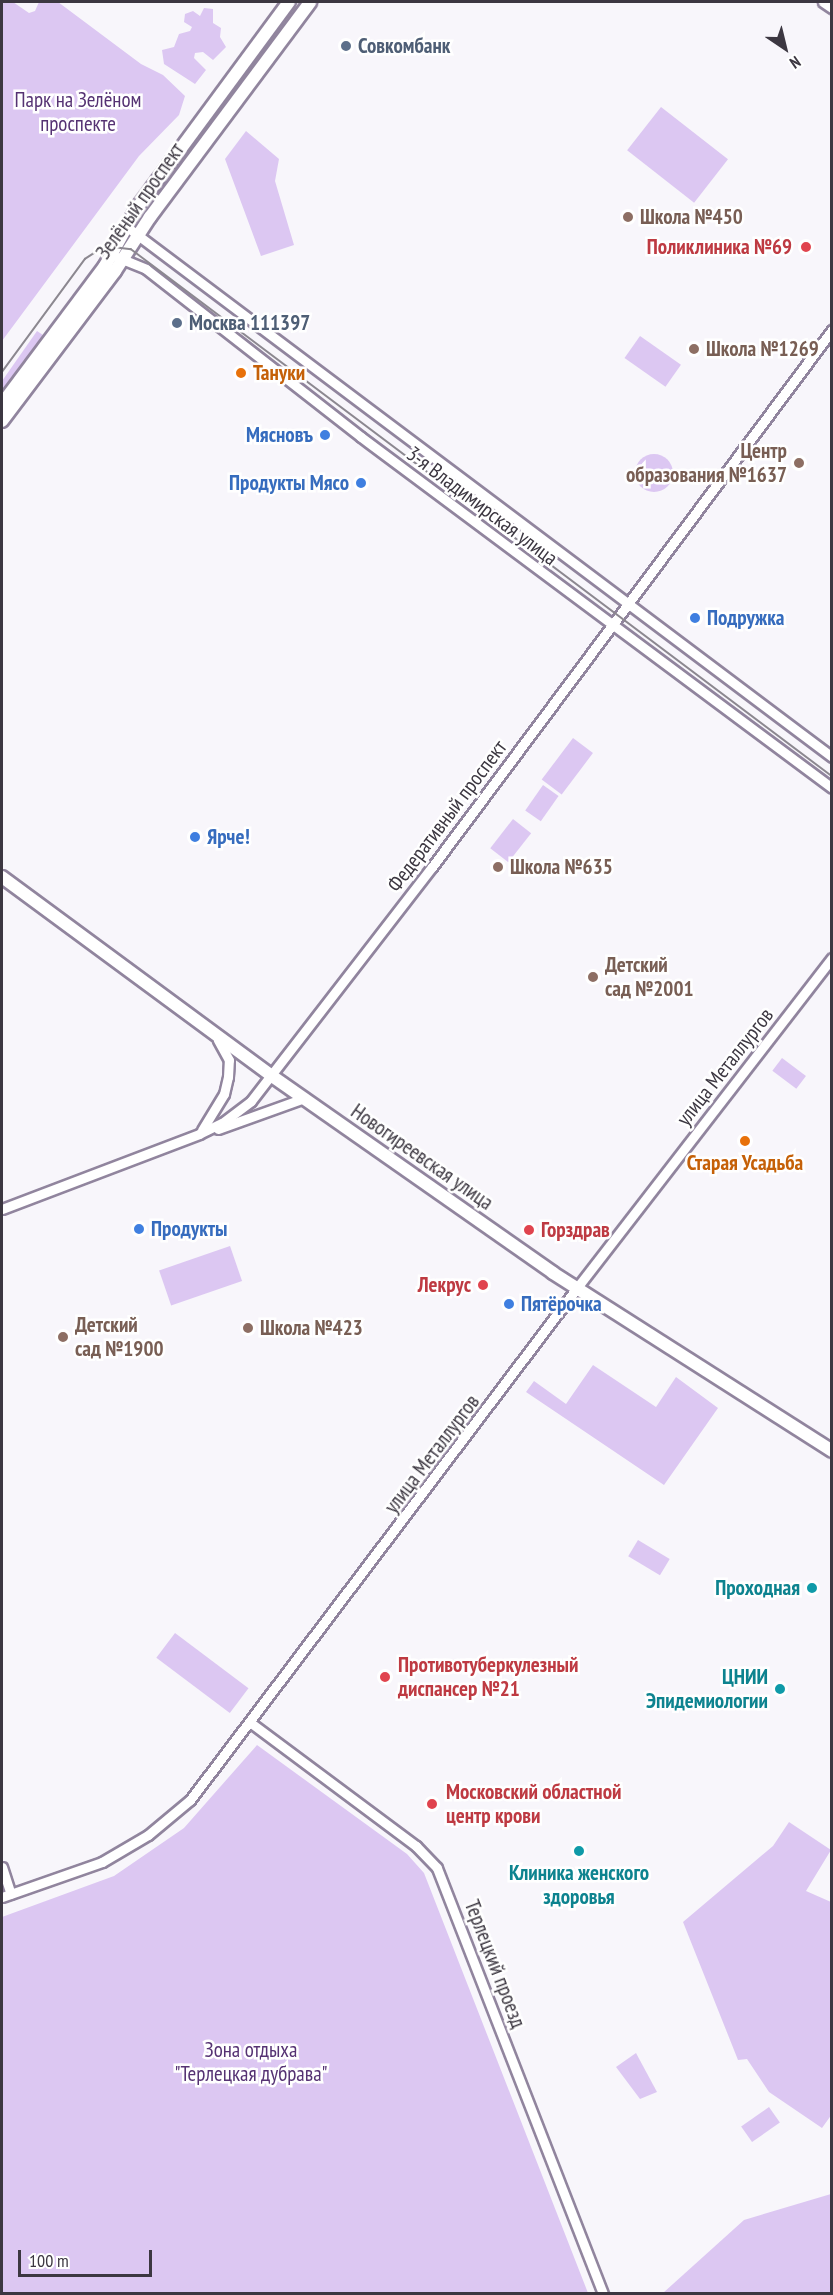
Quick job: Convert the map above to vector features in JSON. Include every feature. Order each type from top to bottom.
[{"type":"main road","name":"Зелёный проспект","points":[[2,421],[117,258],[127,227],[289,2]]},
{"type":"main road","name":"Зелёный проспект","points":[[2,404],[117,258],[139,235],[310,2]]},
{"type":"main road","name":"Новогиреевская улица","points":[[2,877],[272,1076],[576,1289],[831,1451]]},
{"type":"street","points":[[823,2],[831,8]]},
{"type":"street","name":"3-я Владимирская улица","points":[[127,227],[831,757]]},
{"type":"street","name":"3-я Владимирская улица","points":[[117,258],[146,269],[285,380],[611,626],[831,788]]},
{"type":"street","name":"Федеративный проспект","points":[[2,1209],[199,1134],[222,1123],[252,1101],[611,626],[831,330]]},
{"type":"street","name":"улица Металлургов","points":[[6,1895],[85,1871],[148,1835],[190,1800],[251,1723],[576,1289],[831,958]]},
{"type":"street","points":[[199,1134],[213,1118],[228,1077],[229,1060],[214,1034]]},
{"type":"street","points":[[199,1134],[304,1098]]},
{"type":"street","name":"Терлецкий проезд","points":[[251,1723],[416,1846],[437,1868],[603,2294]]},
{"type":"street","points":[[2,1867],[6,1895]]},
{"type":"green space","name":"Парк на Зелёном проспекте","points":[[2,2],[13,2],[29,13],[35,11],[39,2],[58,2],[141,64],[163,75],[185,96],[179,115],[139,156],[2,341]]},
{"type":"green space","points":[[204,8],[213,9],[213,23],[221,28],[220,37],[226,47],[213,60],[203,52],[195,53],[194,58],[206,70],[195,84],[164,64],[162,50],[174,47],[179,34],[190,31],[192,27],[184,22],[185,14],[193,11],[200,16]]},
{"type":"green space","points":[[661,107],[728,159],[694,203],[627,150]]},
{"type":"green space","points":[[246,131],[279,159],[275,181],[294,245],[261,256],[225,159]]},
{"type":"green space","points":[[37,331],[46,337],[2,397],[2,381]]},
{"type":"green space","points":[[640,336],[681,365],[665,387],[625,358]]},
{"type":"green space","points":[[654,454],[667,460],[673,473],[667,486],[654,492],[641,486],[635,473],[641,460]]},
{"type":"green space","points":[[573,738],[593,753],[562,795],[542,780]]},
{"type":"green space","points":[[543,785],[559,796],[541,821],[525,810]]},
{"type":"green space","points":[[513,819],[531,833],[508,862],[490,848]]},
{"type":"green space","points":[[782,1058],[806,1076],[796,1089],[772,1071]]},
{"type":"green space","points":[[230,1246],[242,1281],[171,1305],[159,1270]]},
{"type":"green space","points":[[593,1365],[656,1407],[676,1377],[718,1408],[664,1485],[526,1392],[534,1381],[566,1404]]},
{"type":"green space","points":[[638,1540],[670,1559],[660,1575],[628,1556]]},
{"type":"green space","points":[[175,1633],[248,1688],[230,1713],[156,1658]]},
{"type":"green space","name":"Зона отдыха \"Терлецкая дубрава\"","points":[[257,1745],[407,1854],[424,1873],[588,2293],[2,2293],[2,1917],[114,1876],[184,1828]]},
{"type":"green space","points":[[789,1822],[831,1850],[806,1891],[831,1902],[832,2114],[822,2128],[769,2092],[747,2059],[738,2060],[683,1922],[773,1846]]},
{"type":"green space","points":[[636,2053],[657,2092],[640,2099],[616,2067]]},
{"type":"green space","points":[[769,2107],[780,2123],[752,2142],[741,2127]]},
{"type":"green space","points":[[831,2194],[831,2293],[663,2293],[744,2220]]},
{"type":"tram line","points":[[2,372],[85,259],[105,246],[131,249],[832,776]]},
{"type":"place","name":"Совкомбанк","points":[[346,46]]},
{"type":"place","name":"Школа №450","points":[[628,217]]},
{"type":"place","name":"Поликлиника №69","points":[[806,247]]},
{"type":"place","name":"Москва 111397","points":[[177,323]]},
{"type":"place","name":"Школа №1269","points":[[694,349]]},
{"type":"place","name":"Тануки","points":[[241,373]]},
{"type":"place","name":"Мясновъ","points":[[325,435]]},
{"type":"place","name":"Центр образования №1637","points":[[799,463]]},
{"type":"place","name":"Продукты Мясо","points":[[361,483]]},
{"type":"place","name":"Подружка","points":[[695,618]]},
{"type":"place","name":"Ярче!","points":[[195,837]]},
{"type":"place","name":"Школа №635","points":[[498,867]]},
{"type":"place","name":"Детский сад №2001","points":[[593,977]]},
{"type":"place","name":"Старая Усадьба","points":[[745,1141]]},
{"type":"place","name":"Продукты","points":[[139,1229]]},
{"type":"place","name":"Горздрав","points":[[529,1230]]},
{"type":"place","name":"Лекрус","points":[[483,1285]]},
{"type":"place","name":"Пятёрочка","points":[[509,1304]]},
{"type":"place","name":"Школа №423","points":[[248,1328]]},
{"type":"place","name":"Детский сад №1900","points":[[63,1337]]},
{"type":"place","name":"Проходная","points":[[812,1588]]},
{"type":"place","name":"Противотуберкулезный диспансер №21","points":[[385,1677]]},
{"type":"place","name":"ЦНИИ Эпидемиологии","points":[[780,1689]]},
{"type":"place","name":"Московский областной центр крови","points":[[432,1804]]},
{"type":"place","name":"Клиника женского здоровья","points":[[579,1851]]}]
